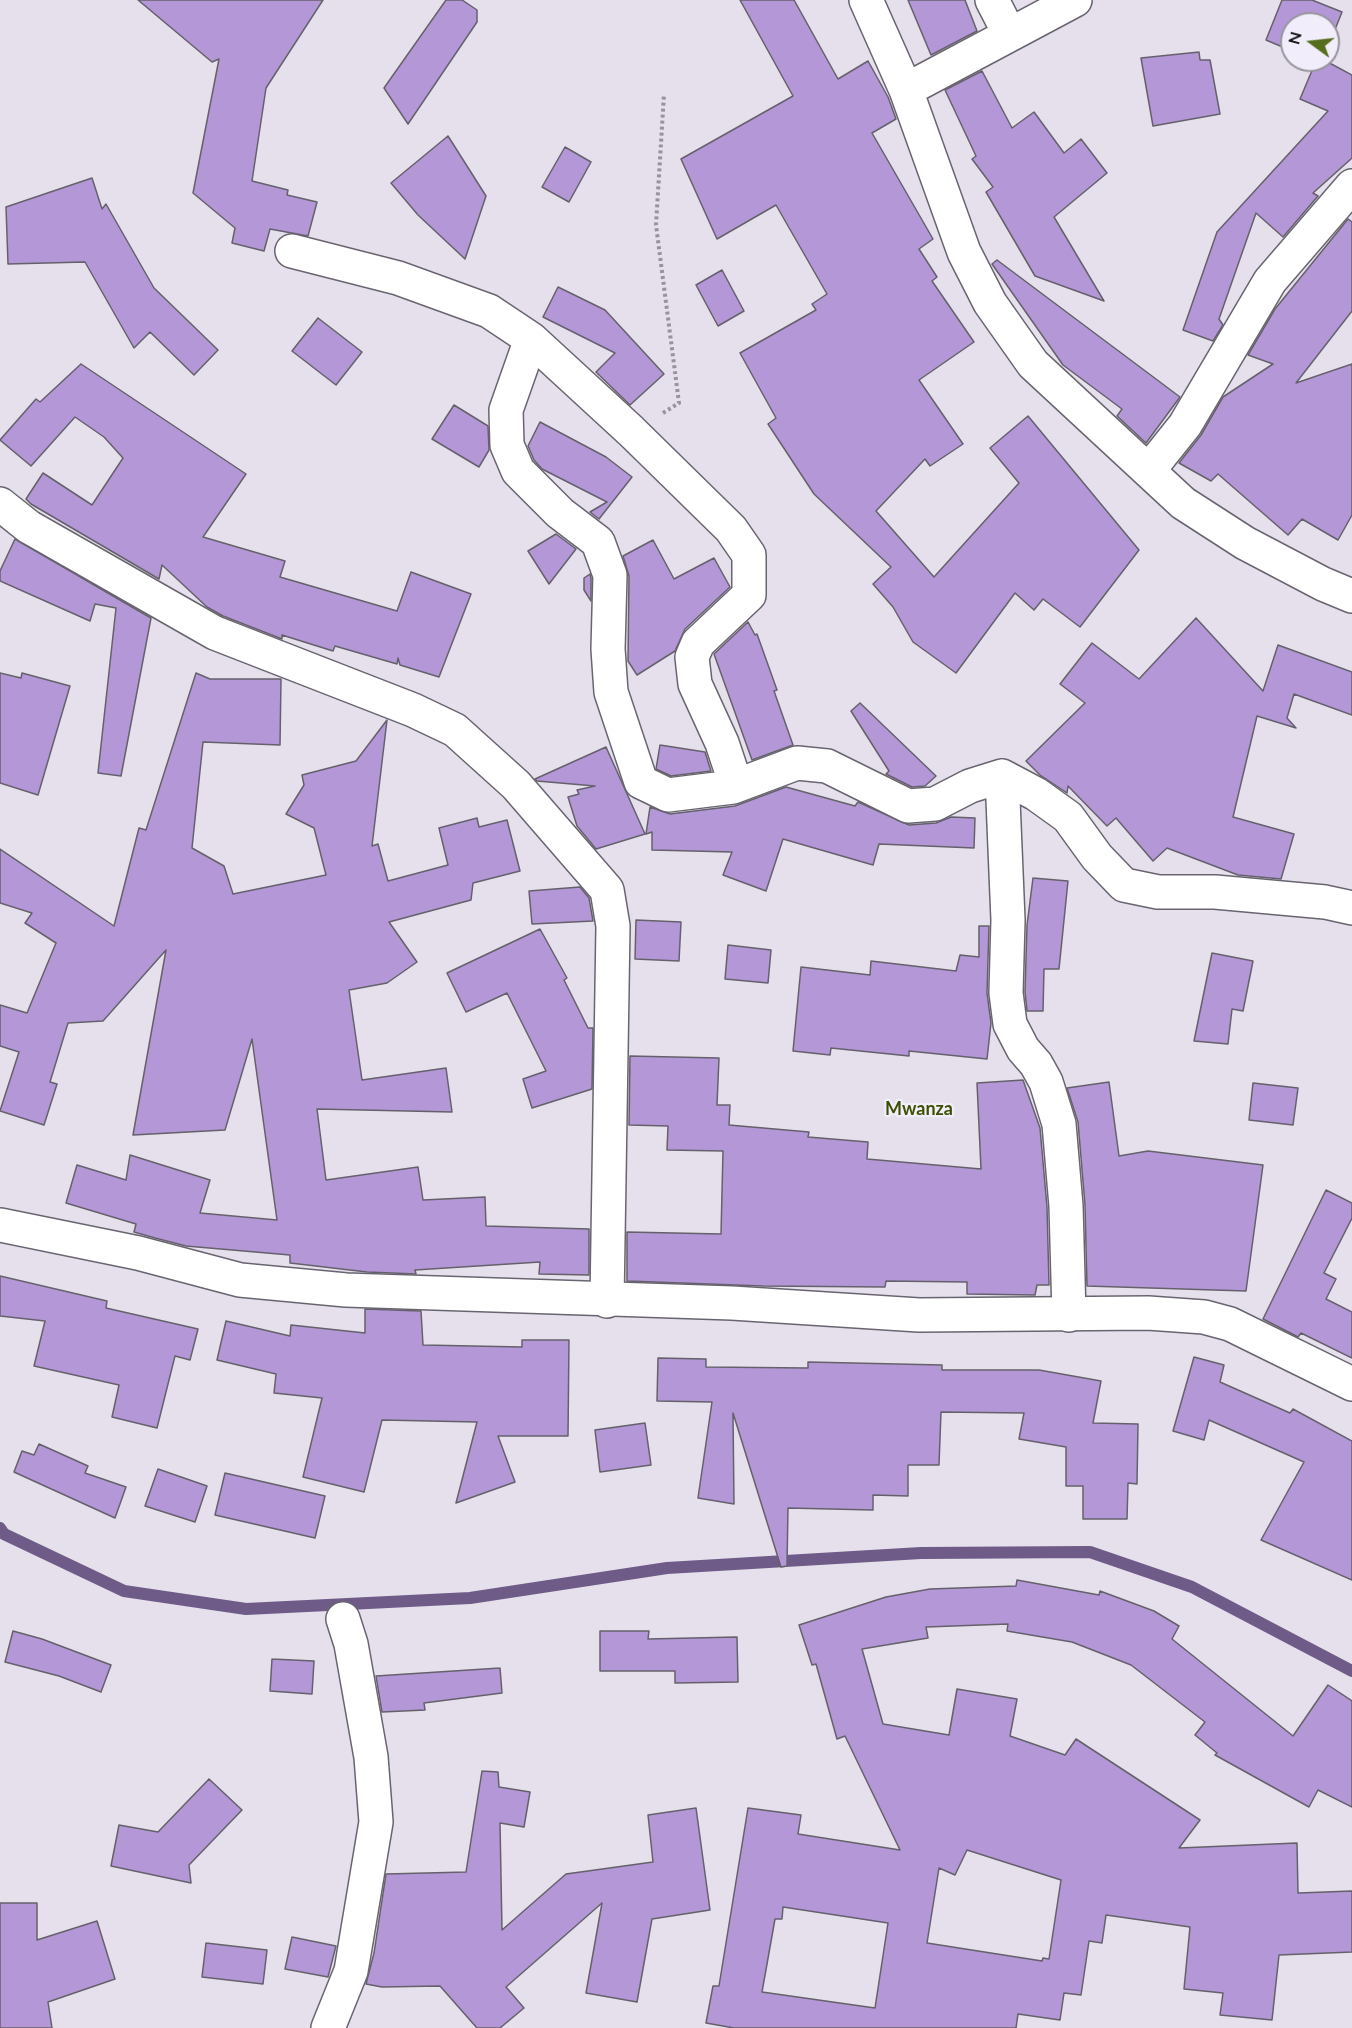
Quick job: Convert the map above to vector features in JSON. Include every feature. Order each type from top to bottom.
[{"type":"street","points":[[866,0],[906,90],[964,252],[990,303],[1033,363],[1183,503],[1245,543],[1323,584],[1352,596]]},
{"type":"street","points":[[992,0],[1009,33]]},
{"type":"street","points":[[906,90],[1009,33],[1075,0]]},
{"type":"street","points":[[1149,470],[1185,425],[1270,281],[1352,186]]},
{"type":"street","points":[[292,251],[398,278],[489,311],[531,339],[632,431],[732,529],[749,555],[749,595],[698,643],[692,657],[695,684],[722,742],[732,773],[733,787]]},
{"type":"street","points":[[531,339],[506,410],[507,445],[519,471],[560,513],[598,542],[610,575],[608,649],[611,692],[641,782],[668,795],[733,787],[797,763],[827,766],[908,807],[935,804],[970,786],[1002,776],[1036,794],[1068,817],[1097,857],[1124,885],[1158,892],[1215,892],[1325,902],[1352,908]]},
{"type":"street","points":[[0,504],[29,527],[215,633],[404,706],[454,730],[516,785],[607,890],[613,926],[607,1301]]},
{"type":"street","points":[[1002,776],[1008,920],[1006,993],[1010,1024],[1023,1049],[1036,1064],[1046,1082],[1059,1124],[1066,1217],[1069,1315]]},
{"type":"street","points":[[0,1225],[138,1253],[240,1280],[346,1290],[607,1301],[732,1303],[919,1315],[1148,1313],[1204,1317],[1230,1324],[1352,1384]]},
{"type":"street","points":[[335,2023],[351,1971],[376,1822],[371,1757],[351,1644],[343,1619]]},
{"type":"path","points":[[632,431],[679,403],[656,225],[664,94]]},
{"type":"building","points":[[138,0],[323,0],[266,88],[252,181],[288,190],[287,195],[317,202],[308,236],[270,229],[264,251],[232,243],[235,228],[193,193],[219,59],[212,62]]},
{"type":"building","points":[[446,0],[462,0],[477,10],[477,22],[408,124],[384,88]]},
{"type":"building","points":[[740,0],[794,0],[838,79],[868,61],[888,97],[896,119],[872,133],[933,239],[919,249],[937,277],[932,281],[974,342],[919,380],[963,444],[930,466],[925,459],[876,511],[934,577],[1019,483],[990,448],[1028,416],[1139,550],[1080,627],[1043,599],[1034,610],[1015,593],[956,673],[913,642],[893,607],[873,584],[891,567],[814,494],[768,424],[776,418],[740,353],[816,310],[812,304],[827,294],[776,205],[717,239],[681,159],[793,96]]},
{"type":"building","points":[[908,0],[965,0],[977,31],[931,55]]},
{"type":"building","points":[[1282,0],[1312,0],[1342,12],[1340,17],[1340,12],[1280,12],[1280,46],[1266,40]]},
{"type":"building","points":[[1199,52],[1200,60],[1210,60],[1220,114],[1153,126],[1141,58]]},
{"type":"building","points":[[1340,69],[1352,75],[1352,158],[1313,193],[1318,196],[1283,237],[1256,213],[1219,319],[1223,325],[1213,341],[1183,330],[1217,232],[1328,111],[1300,99],[1311,72],[1340,72]]},
{"type":"building","points":[[982,71],[1012,128],[1034,112],[1064,153],[1081,139],[1107,173],[1054,217],[1104,301],[1035,276],[986,192],[993,187],[972,159],[976,156],[945,90]]},
{"type":"building","points":[[448,136],[486,196],[465,259],[418,215],[391,183]]},
{"type":"building","points":[[565,147],[591,162],[569,202],[542,187]]},
{"type":"building","points":[[92,178],[102,209],[106,204],[154,288],[218,350],[194,375],[150,332],[134,348],[85,262],[8,264],[6,207]]},
{"type":"building","points":[[1348,219],[1352,222],[1352,311],[1296,383],[1352,364],[1352,515],[1338,540],[1302,519],[1288,535],[1218,474],[1211,481],[1179,463],[1201,435],[1223,397],[1273,364],[1248,355],[1275,309]]},
{"type":"building","points":[[997,260],[1180,397],[1146,443],[1117,416],[1122,409],[1063,365],[992,264]]},
{"type":"building","points":[[722,270],[744,311],[718,326],[696,285]]},
{"type":"building","points":[[558,287],[605,310],[664,374],[630,405],[596,372],[615,353],[543,317]]},
{"type":"building","points":[[318,318],[362,352],[336,385],[292,351]]},
{"type":"building","points":[[81,364],[246,474],[203,537],[285,561],[280,577],[397,611],[411,572],[471,594],[439,677],[400,665],[398,658],[397,664],[335,646],[333,651],[282,635],[282,639],[223,616],[207,607],[162,565],[159,579],[31,504],[26,499],[43,473],[92,505],[123,458],[104,437],[75,417],[31,466],[0,440],[36,399],[40,402]]},
{"type":"building","points":[[454,405],[488,426],[489,450],[479,467],[432,439]]},
{"type":"building","points":[[540,422],[606,457],[632,477],[599,519],[590,512],[607,502],[542,469],[534,460],[528,446]]},
{"type":"building","points":[[556,534],[576,549],[549,584],[528,551]]},
{"type":"building","points":[[15,539],[151,618],[121,776],[98,773],[116,608],[95,604],[90,621],[0,581],[0,571]]},
{"type":"building","points":[[653,540],[674,579],[714,558],[730,587],[685,629],[675,651],[637,675],[628,661],[629,576],[623,556]]},
{"type":"building","points":[[590,574],[591,601],[584,590],[584,578]]},
{"type":"building","points":[[1196,618],[1263,691],[1278,645],[1352,672],[1352,715],[1294,694],[1287,718],[1296,728],[1257,716],[1233,817],[1294,834],[1281,879],[1238,875],[1167,848],[1153,861],[1116,818],[1107,826],[1068,786],[1067,793],[1040,775],[1026,761],[1085,703],[1060,684],[1092,643],[1139,679]]},
{"type":"building","points":[[748,622],[755,635],[757,634],[793,745],[752,760],[714,654]]},
{"type":"building","points":[[0,673],[21,678],[22,673],[70,686],[38,795],[0,783]]},
{"type":"building","points":[[196,673],[210,679],[281,679],[280,745],[203,742],[192,848],[224,866],[233,894],[326,875],[314,828],[286,814],[304,785],[302,775],[356,761],[387,720],[372,846],[378,844],[388,881],[448,865],[439,828],[477,818],[479,827],[507,820],[520,871],[473,883],[471,900],[389,922],[417,962],[387,983],[349,990],[362,1080],[446,1068],[452,1112],[317,1109],[326,1180],[418,1167],[423,1200],[485,1197],[486,1226],[589,1229],[589,1275],[539,1274],[540,1262],[415,1270],[416,1274],[367,1272],[290,1263],[290,1255],[186,1246],[155,1238],[134,1232],[136,1224],[66,1203],[77,1165],[126,1180],[130,1155],[210,1180],[200,1213],[277,1220],[252,1039],[225,1130],[133,1135],[166,950],[103,1021],[68,1023],[50,1082],[57,1084],[44,1125],[0,1111],[19,1052],[0,1046],[0,1005],[27,1013],[56,943],[25,923],[32,913],[0,903],[0,849],[114,926],[139,828],[146,830]]},
{"type":"building","points":[[860,703],[936,776],[925,786],[912,787],[886,774],[889,771],[851,711]]},
{"type":"building","points":[[660,745],[705,752],[711,771],[671,776],[656,769]]},
{"type":"building","points":[[606,747],[645,834],[596,849],[577,826],[568,797],[579,794],[577,790],[595,786],[535,779]]},
{"type":"building","points":[[786,787],[855,806],[858,802],[909,825],[936,823],[951,817],[975,818],[974,848],[879,844],[873,865],[783,839],[766,891],[723,875],[732,852],[652,850],[652,832],[646,834],[650,807],[670,814],[735,806]]},
{"type":"building","points":[[1033,878],[1068,881],[1059,969],[1044,969],[1043,1011],[1027,1011],[1025,992],[1027,925]]},
{"type":"building","points":[[580,887],[589,898],[593,921],[532,924],[529,891]]},
{"type":"building","points":[[636,920],[681,922],[679,961],[635,959]]},
{"type":"building","points":[[979,926],[989,926],[987,993],[991,1023],[987,1059],[909,1051],[909,1056],[831,1048],[830,1055],[793,1051],[801,967],[870,975],[871,961],[956,971],[960,955],[979,957]]},
{"type":"building","points":[[540,929],[567,978],[564,980],[588,1028],[593,1028],[592,1089],[532,1108],[523,1079],[546,1071],[507,993],[466,1012],[447,973]]},
{"type":"building","points":[[728,945],[771,950],[768,983],[725,979]]},
{"type":"building","points":[[1212,953],[1253,961],[1243,1011],[1232,1009],[1228,1044],[1194,1041]]},
{"type":"building","points":[[630,1056],[719,1058],[717,1105],[730,1105],[729,1125],[809,1132],[808,1137],[868,1142],[867,1159],[981,1169],[977,1083],[1023,1080],[1040,1128],[1047,1207],[1049,1285],[1037,1285],[1035,1295],[967,1294],[967,1282],[886,1281],[885,1287],[763,1286],[627,1281],[627,1232],[721,1234],[723,1151],[667,1150],[668,1126],[629,1125]]},
{"type":"building","points":[[1109,1082],[1119,1156],[1148,1151],[1263,1165],[1246,1291],[1087,1286],[1085,1205],[1078,1122],[1067,1088]]},
{"type":"building","points":[[1253,1083],[1298,1088],[1293,1125],[1249,1120]]},
{"type":"building","points":[[1326,1190],[1352,1203],[1352,1218],[1324,1273],[1336,1279],[1326,1299],[1352,1312],[1352,1358],[1301,1333],[1298,1337],[1263,1319]]},
{"type":"building","points":[[0,1276],[107,1301],[106,1308],[198,1329],[190,1360],[175,1356],[157,1428],[112,1417],[119,1385],[34,1366],[45,1321],[0,1316]]},
{"type":"building","points":[[365,1309],[421,1311],[423,1345],[522,1347],[522,1340],[569,1340],[568,1436],[498,1436],[515,1482],[456,1503],[477,1422],[382,1420],[364,1492],[303,1477],[322,1398],[274,1393],[276,1374],[217,1360],[226,1321],[290,1336],[291,1325],[365,1333]]},
{"type":"building","points":[[1194,1357],[1224,1365],[1220,1382],[1290,1413],[1293,1409],[1352,1441],[1352,1580],[1261,1540],[1304,1462],[1209,1420],[1204,1440],[1173,1431]]},
{"type":"building","points":[[658,1358],[706,1359],[706,1367],[808,1368],[808,1362],[942,1365],[942,1370],[1039,1370],[1101,1381],[1093,1423],[1138,1424],[1137,1484],[1128,1483],[1127,1519],[1083,1519],[1083,1486],[1066,1486],[1066,1447],[1019,1439],[1024,1413],[941,1412],[939,1465],[908,1465],[908,1496],[873,1495],[873,1510],[788,1508],[787,1566],[781,1567],[733,1413],[734,1504],[698,1498],[712,1402],[657,1401]]},
{"type":"building","points":[[645,1423],[651,1465],[600,1472],[595,1430]]},
{"type":"building","points":[[39,1444],[88,1466],[85,1473],[126,1487],[115,1518],[14,1472],[22,1451],[34,1455]]},
{"type":"building","points":[[158,1469],[207,1486],[195,1522],[145,1506]]},
{"type":"building","points":[[225,1473],[325,1496],[315,1538],[215,1515]]},
{"type":"building","points":[[1017,1580],[1099,1595],[1100,1591],[1154,1611],[1179,1626],[1172,1639],[1293,1736],[1328,1685],[1352,1701],[1352,1807],[1318,1790],[1309,1807],[1215,1755],[1217,1753],[1195,1735],[1205,1722],[1131,1665],[1072,1642],[1007,1631],[1008,1624],[926,1627],[928,1638],[862,1649],[883,1724],[949,1735],[957,1689],[1017,1699],[1010,1736],[1065,1755],[1076,1739],[1200,1820],[1179,1848],[1297,1843],[1298,1893],[1352,1891],[1352,1952],[1279,1955],[1272,2020],[1220,2015],[1223,1993],[1184,1989],[1190,1927],[1106,1915],[1102,1943],[1089,1941],[1081,1995],[1064,1993],[1060,2020],[1018,2014],[1016,2028],[734,2028],[706,2023],[713,1986],[719,1986],[748,1808],[801,1815],[798,1834],[900,1850],[845,1736],[837,1739],[816,1664],[812,1665],[799,1625],[886,1597],[930,1589],[1016,1586]],"holes":[[[967,1850],[1061,1880],[1049,1959],[1043,1958],[1042,1961],[927,1943],[939,1868],[955,1875]],[[783,1907],[888,1923],[875,2008],[762,1992],[775,1919],[782,1919]]]},
{"type":"building","points":[[13,1631],[42,1639],[111,1665],[101,1692],[59,1676],[5,1662]]},
{"type":"building","points":[[600,1631],[649,1631],[648,1639],[737,1637],[738,1682],[675,1683],[675,1671],[600,1671]]},
{"type":"building","points":[[272,1659],[314,1661],[312,1694],[270,1691]]},
{"type":"building","points":[[500,1668],[502,1693],[424,1703],[425,1710],[382,1712],[376,1676]]},
{"type":"building","points":[[482,1771],[498,1772],[499,1787],[530,1792],[524,1827],[500,1823],[502,1930],[566,1874],[653,1862],[648,1815],[696,1808],[710,1910],[652,1919],[637,2002],[586,1993],[602,1903],[506,1987],[524,2008],[500,2028],[477,2028],[440,1986],[382,1987],[366,1984],[374,1953],[386,1874],[466,1872]]},
{"type":"building","points":[[209,1779],[242,1810],[189,1865],[191,1883],[111,1866],[119,1825],[158,1832]]},
{"type":"building","points":[[0,1903],[37,1903],[37,1940],[97,1921],[115,1979],[48,2002],[52,2028],[0,2028]]},
{"type":"building","points":[[292,1937],[336,1946],[328,1977],[285,1969]]},
{"type":"building","points":[[206,1943],[267,1950],[263,1984],[202,1977]]},
{"type":"waterway","points":[[0,1528],[4,1534],[124,1591],[246,1609],[470,1598],[667,1568],[921,1553],[1090,1552],[1192,1587],[1352,1671]]},
{"type":"district","name":"Mwanza","points":[[919,1109]]}]
